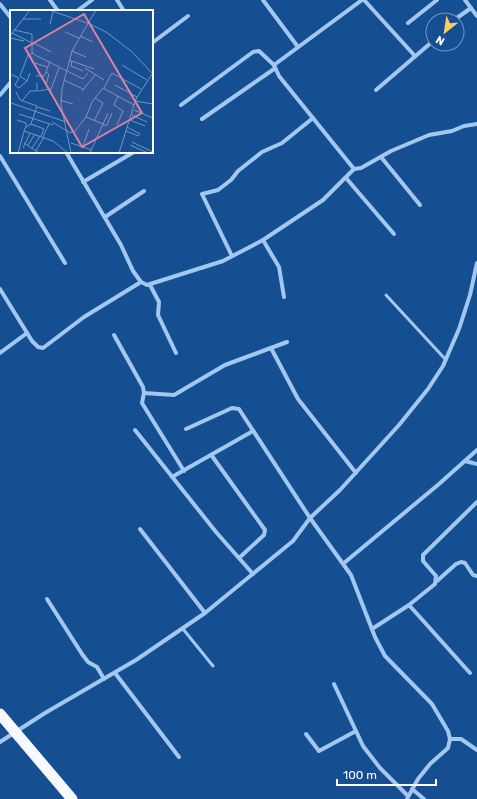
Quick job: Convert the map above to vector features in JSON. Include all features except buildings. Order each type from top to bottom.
[{"type":"highway","points":[[0,714],[72,799]]},
{"type":"street","points":[[50,0],[57,10]]},
{"type":"street","points":[[78,10],[92,0]]},
{"type":"street","points":[[117,0],[123,10]]},
{"type":"street","points":[[263,0],[298,47]]},
{"type":"street","points":[[202,119],[363,0],[415,56]]},
{"type":"street","points":[[408,24],[437,0]]},
{"type":"street","points":[[465,0],[477,16]]},
{"type":"street","points":[[0,4],[10,17]]},
{"type":"street","points":[[465,12],[471,8]]},
{"type":"street","points":[[153,42],[188,16]]},
{"type":"street","points":[[376,90],[425,48]]},
{"type":"street","points":[[181,105],[253,52],[260,51],[354,169]]},
{"type":"street","points":[[0,95],[10,83]]},
{"type":"street","points":[[232,256],[202,194],[218,190],[231,180],[236,172],[262,152],[282,143],[313,118]]},
{"type":"street","points":[[67,153],[105,217],[141,282],[150,285],[223,261],[263,240],[317,204],[354,169],[361,168],[429,135],[452,132],[464,126],[477,124]]},
{"type":"street","points":[[83,182],[132,153]]},
{"type":"street","points":[[0,156],[65,263]]},
{"type":"street","points":[[381,157],[420,205]]},
{"type":"street","points":[[346,178],[394,234]]},
{"type":"street","points":[[105,217],[144,191]]},
{"type":"street","points":[[263,240],[279,267],[284,297]]},
{"type":"street","points":[[0,742],[115,673],[182,629],[205,613],[292,541],[310,518],[340,490],[399,425],[428,389],[446,360],[460,328],[470,295],[477,262]]},
{"type":"street","points":[[0,289],[27,333],[38,347],[45,347],[84,317],[141,282]]},
{"type":"street","points":[[150,285],[159,302],[158,314],[176,352]]},
{"type":"street","points":[[0,353],[27,333]]},
{"type":"street","points":[[114,335],[141,383],[144,393],[142,403],[184,471]]},
{"type":"street","points":[[144,393],[174,395],[225,365],[287,342]]},
{"type":"street","points":[[271,348],[298,399],[356,473]]},
{"type":"street","points":[[186,429],[235,407],[242,412],[310,518],[351,575],[384,656],[432,704],[448,731],[450,739],[448,748],[430,764],[407,798],[380,768],[363,746],[334,684]]},
{"type":"street","points":[[135,430],[253,574]]},
{"type":"street","points":[[172,477],[212,456],[253,431]]},
{"type":"street","points":[[344,564],[477,450]]},
{"type":"street","points":[[212,456],[265,530],[264,535],[239,558]]},
{"type":"street","points":[[465,460],[477,464]]},
{"type":"street","points":[[437,581],[436,576],[423,561],[423,555],[477,502]]},
{"type":"street","points":[[140,529],[205,613]]},
{"type":"street","points":[[372,629],[409,605],[456,564],[461,562],[465,563],[473,575],[477,576]]},
{"type":"street","points":[[47,599],[82,654],[88,662],[97,667],[104,679]]},
{"type":"street","points":[[409,605],[470,673]]},
{"type":"street","points":[[115,673],[179,757]]},
{"type":"street","points":[[306,734],[319,751],[356,731]]},
{"type":"street","points":[[450,739],[461,739],[477,750]]},
{"type":"street","points":[[412,789],[424,799]]},
{"type":"lane","points":[[386,295],[446,360]]},
{"type":"lane","points":[[182,629],[213,666]]}]
